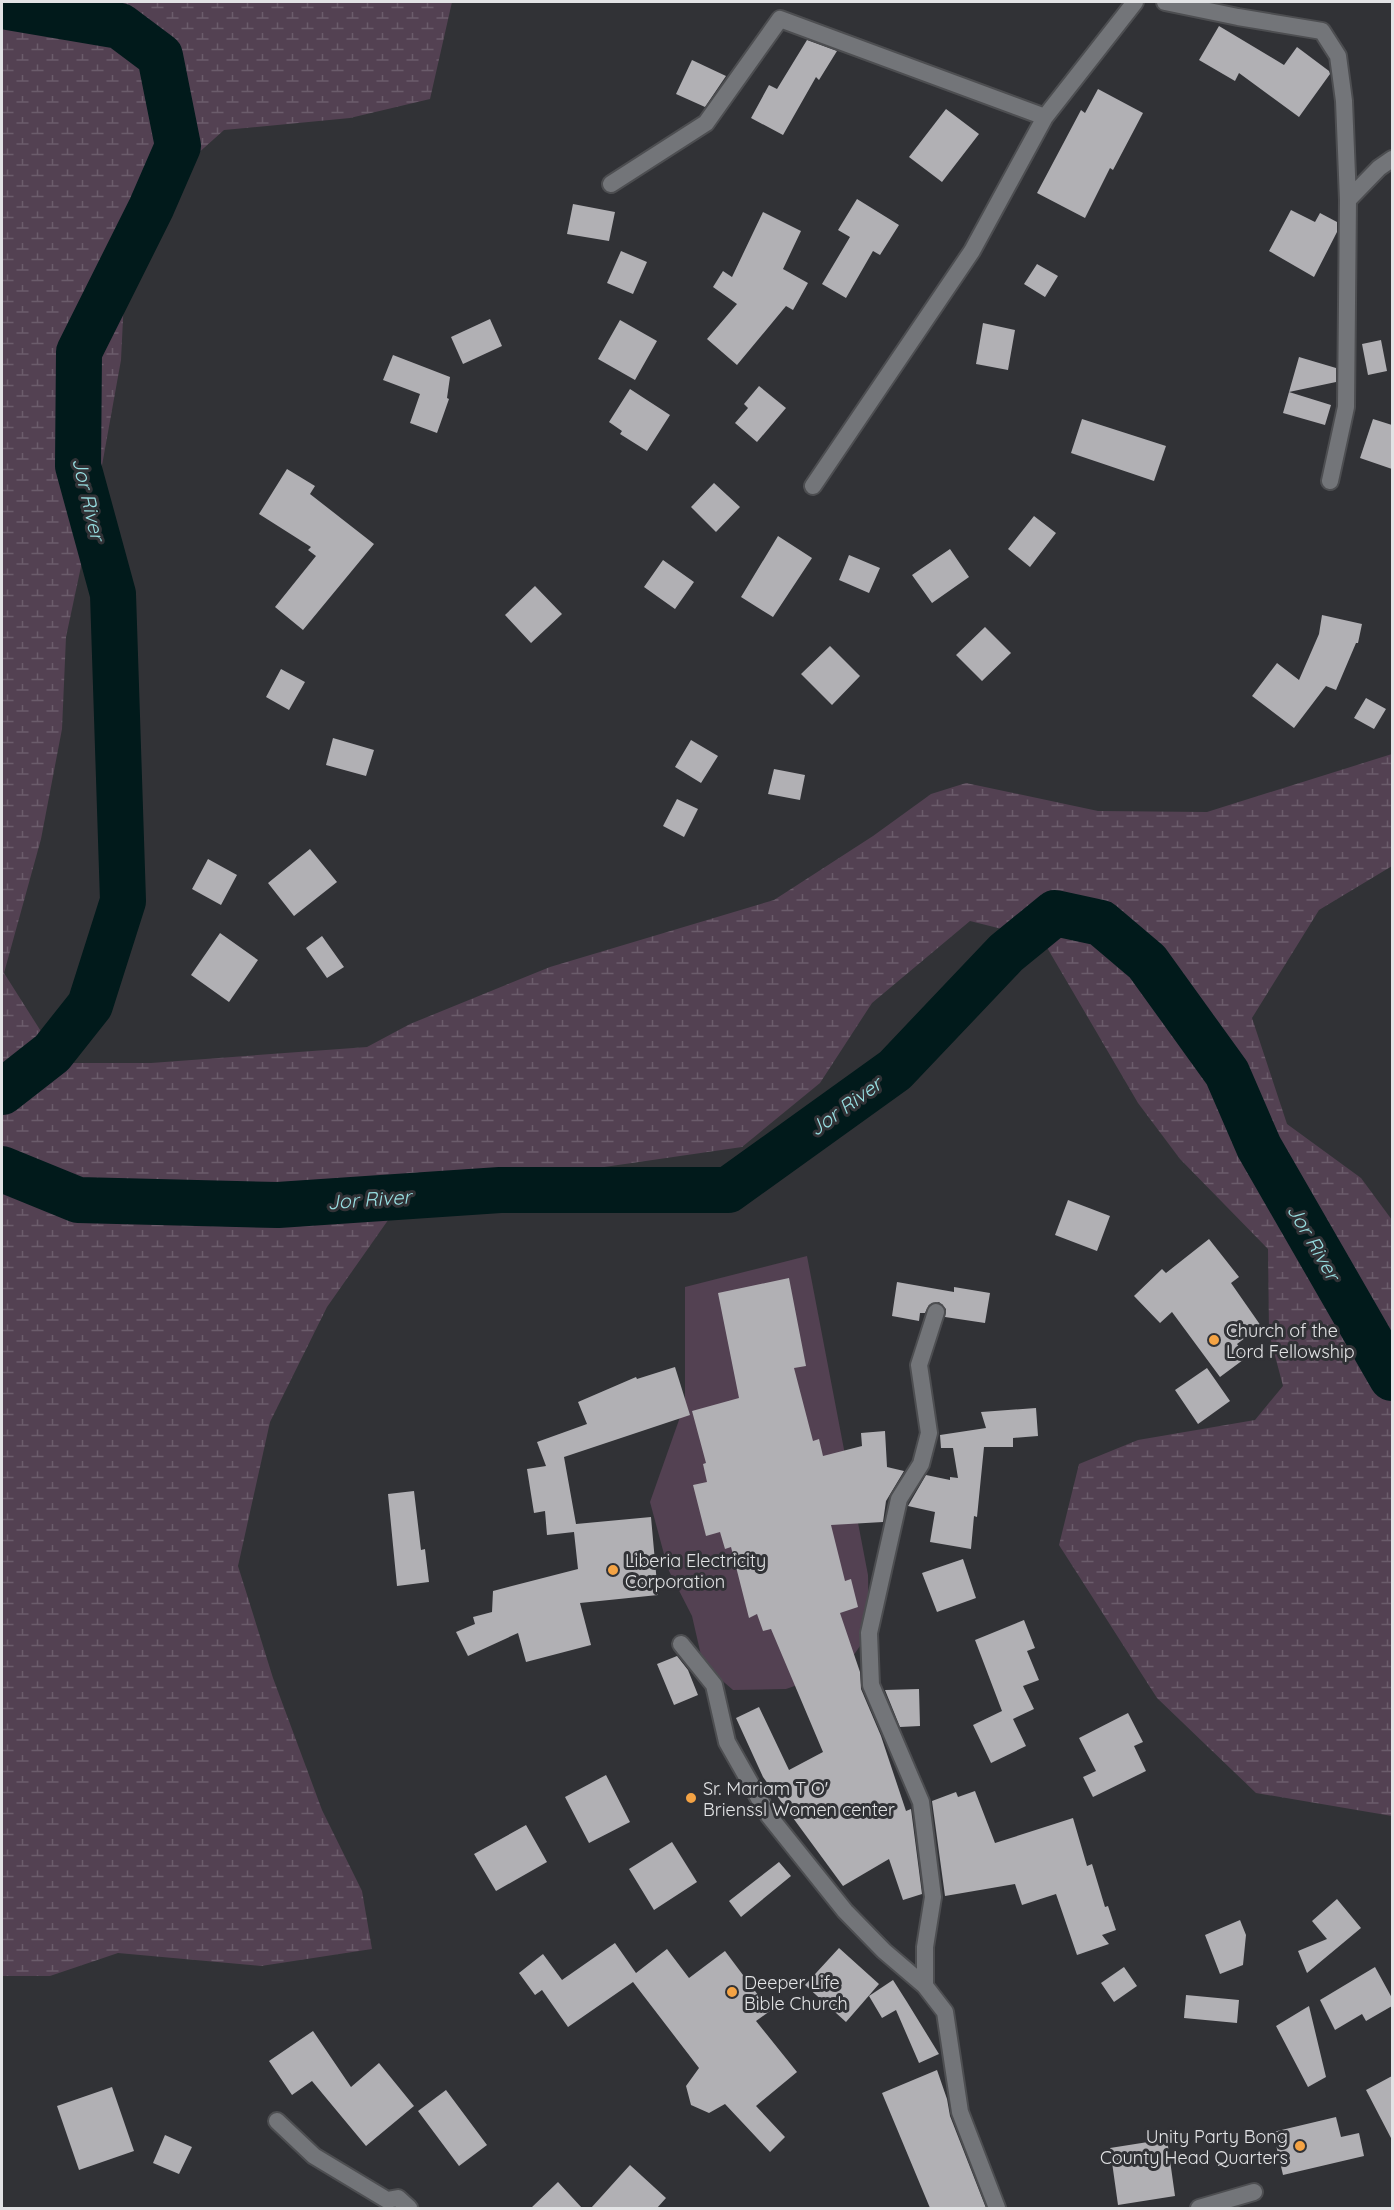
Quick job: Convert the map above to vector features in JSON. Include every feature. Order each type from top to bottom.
[{"type":"street","points":[[813,486],[972,250],[1045,117],[1135,2]]},
{"type":"street","points":[[1165,2],[1322,31],[1338,56],[1344,101],[1348,200],[1346,407],[1330,481]]},
{"type":"street","points":[[610,184],[706,123],[780,19],[1045,117]]},
{"type":"street","points":[[1348,200],[1379,168],[1392,159]]},
{"type":"street","points":[[925,1986],[925,1947],[933,1897],[921,1802],[871,1685],[869,1633],[899,1499],[921,1464],[929,1433],[919,1365],[936,1312]]},
{"type":"street","points":[[681,1644],[714,1685],[727,1742],[769,1816],[845,1911],[884,1952],[925,1986],[945,2012],[960,2112],[997,2208]]},
{"type":"street","points":[[277,2121],[314,2156],[387,2200],[398,2198],[409,2208]]},
{"type":"street","points":[[1198,2208],[1254,2192]]},
{"type":"green space","points":[[2,2],[452,2],[430,99],[350,118],[224,130],[156,191],[125,278],[121,360],[99,482],[66,637],[62,729],[41,839],[4,973],[61,1063],[151,1063],[367,1047],[410,1024],[550,967],[774,900],[873,836],[931,794],[966,783],[1098,811],[1207,812],[1392,754],[1392,866],[1319,910],[1252,1018],[1287,1124],[1361,1178],[1392,1220],[1392,1816],[1256,1793],[1157,1698],[1059,1545],[1079,1464],[1138,1440],[1255,1420],[1283,1386],[1269,1333],[1268,1249],[1180,1159],[1138,1103],[1042,939],[970,921],[872,1003],[820,1083],[742,1147],[405,1196],[327,1307],[270,1422],[238,1566],[273,1678],[322,1810],[362,1891],[372,1949],[261,1966],[118,1953],[50,1976],[2,1976]]},
{"type":"green space","points":[[807,1256],[868,1575],[869,1633],[844,1669],[786,1689],[733,1690],[703,1664],[692,1616],[668,1569],[650,1502],[685,1403],[685,1287]]},
{"type":"building","points":[[1219,26],[1284,65],[1297,47],[1329,71],[1330,74],[1299,117],[1239,73],[1235,81],[1199,60]]},
{"type":"building","points":[[807,40],[837,51],[819,80],[816,77],[783,135],[751,118],[769,85],[777,89]]},
{"type":"building","points":[[692,60],[726,76],[705,107],[676,94]]},
{"type":"building","points":[[1098,89],[1143,113],[1113,170],[1110,168],[1085,218],[1037,193],[1081,110],[1085,113]]},
{"type":"building","points":[[946,109],[979,134],[942,182],[909,157]]},
{"type":"building","points":[[857,199],[899,225],[880,255],[873,251],[846,298],[822,284],[850,237],[838,230]]},
{"type":"building","points":[[573,204],[615,212],[609,241],[567,234]]},
{"type":"building","points":[[1291,210],[1315,222],[1320,213],[1337,222],[1337,232],[1314,277],[1269,251]]},
{"type":"building","points":[[763,212],[801,231],[783,269],[808,283],[793,310],[786,306],[737,365],[707,339],[737,304],[713,287],[723,271],[732,277]]},
{"type":"building","points":[[621,251],[647,262],[633,294],[607,283]]},
{"type":"building","points":[[1037,264],[1058,276],[1045,297],[1024,284]]},
{"type":"building","points":[[490,319],[502,346],[463,364],[451,337]]},
{"type":"building","points":[[620,320],[657,341],[635,380],[598,359]]},
{"type":"building","points":[[983,323],[1015,330],[1008,370],[976,364]]},
{"type":"building","points":[[1381,340],[1387,371],[1368,375],[1362,344]]},
{"type":"building","points":[[393,355],[450,377],[447,398],[449,399],[437,433],[410,423],[420,394],[383,380]]},
{"type":"building","points":[[1299,357],[1336,368],[1336,382],[1289,392]]},
{"type":"building","points":[[759,386],[786,408],[757,442],[735,423],[748,408],[744,404]]},
{"type":"building","points":[[630,389],[670,415],[647,451],[620,434],[622,431],[609,422]]},
{"type":"building","points":[[1289,392],[1331,405],[1325,425],[1283,413]]},
{"type":"building","points":[[1082,419],[1166,446],[1154,481],[1071,453]]},
{"type":"building","points":[[1373,419],[1392,425],[1392,469],[1360,458]]},
{"type":"building","points":[[287,469],[315,486],[310,494],[374,544],[303,630],[275,607],[316,556],[308,550],[311,547],[259,514]]},
{"type":"building","points":[[714,483],[740,507],[716,532],[691,507]]},
{"type":"building","points":[[1034,516],[1056,533],[1030,567],[1008,549]]},
{"type":"building","points":[[778,536],[812,558],[773,617],[741,597]]},
{"type":"building","points":[[950,549],[969,577],[932,603],[912,575]]},
{"type":"building","points":[[849,555],[880,568],[869,593],[839,580]]},
{"type":"building","points":[[663,560],[694,582],[675,609],[644,587]]},
{"type":"building","points":[[535,586],[562,614],[531,643],[505,615]]},
{"type":"building","points":[[1322,615],[1362,624],[1358,643],[1356,643],[1336,690],[1326,686],[1294,728],[1252,696],[1277,663],[1299,680],[1319,634]]},
{"type":"building","points":[[985,627],[1011,653],[982,681],[956,655]]},
{"type":"building","points":[[830,646],[860,676],[832,705],[801,674]]},
{"type":"building","points":[[281,669],[305,682],[289,710],[266,697]]},
{"type":"building","points":[[1366,698],[1386,709],[1374,729],[1354,718]]},
{"type":"building","points":[[333,738],[374,750],[366,776],[326,765]]},
{"type":"building","points":[[691,740],[718,756],[701,783],[675,767]]},
{"type":"building","points":[[774,769],[805,775],[800,800],[768,794]]},
{"type":"building","points":[[677,799],[698,809],[684,837],[663,826]]},
{"type":"building","points":[[310,849],[337,882],[294,916],[268,883]]},
{"type":"building","points":[[208,859],[237,875],[221,905],[192,889]]},
{"type":"building","points":[[220,933],[258,960],[229,1002],[191,975]]},
{"type":"building","points":[[322,936],[344,967],[327,978],[306,948]]},
{"type":"building","points":[[1068,1200],[1110,1216],[1097,1251],[1055,1235]]},
{"type":"building","points":[[1209,1239],[1239,1277],[1231,1283],[1261,1326],[1237,1344],[1247,1357],[1220,1377],[1172,1312],[1160,1323],[1134,1296],[1162,1269],[1166,1273]]},
{"type":"building","points":[[789,1278],[806,1366],[794,1368],[813,1441],[819,1439],[823,1456],[862,1446],[861,1433],[885,1431],[887,1467],[904,1471],[886,1501],[883,1522],[831,1525],[845,1581],[851,1579],[858,1607],[840,1613],[860,1672],[861,1689],[881,1736],[906,1811],[911,1809],[922,1894],[903,1900],[889,1859],[843,1886],[763,1777],[736,1718],[759,1707],[789,1770],[823,1752],[771,1629],[763,1631],[757,1614],[749,1618],[731,1547],[725,1549],[720,1532],[706,1536],[693,1485],[707,1482],[703,1464],[706,1463],[692,1411],[739,1398],[718,1293]]},
{"type":"building","points":[[897,1282],[954,1292],[954,1287],[990,1293],[985,1323],[945,1317],[946,1309],[939,1302],[929,1305],[925,1313],[920,1313],[919,1321],[892,1316]]},
{"type":"building","points":[[675,1367],[690,1415],[564,1457],[576,1524],[651,1517],[658,1595],[580,1603],[591,1645],[526,1662],[518,1633],[468,1656],[456,1632],[475,1624],[473,1617],[492,1612],[493,1591],[578,1569],[574,1532],[547,1535],[545,1511],[534,1513],[527,1469],[546,1466],[537,1442],[587,1424],[578,1402],[636,1377],[637,1379]]},
{"type":"building","points":[[1207,1368],[1230,1401],[1198,1424],[1175,1390]]},
{"type":"building","points":[[1036,1408],[1038,1436],[1013,1438],[1013,1447],[984,1447],[977,1517],[974,1516],[971,1549],[930,1542],[935,1512],[908,1506],[926,1475],[950,1480],[950,1477],[958,1478],[953,1448],[941,1448],[940,1435],[986,1428],[981,1412]]},
{"type":"building","points":[[414,1491],[421,1550],[425,1549],[429,1582],[397,1586],[388,1494]]},
{"type":"building","points":[[963,1559],[976,1598],[937,1612],[922,1573]]},
{"type":"building","points":[[1024,1620],[1035,1648],[1027,1651],[1039,1680],[1023,1686],[1034,1709],[1013,1719],[1026,1746],[991,1763],[973,1725],[1002,1711],[975,1640]]},
{"type":"building","points":[[677,1656],[688,1670],[698,1695],[674,1705],[657,1664]]},
{"type":"building","points":[[919,1689],[920,1726],[900,1727],[885,1690]]},
{"type":"building","points":[[1128,1713],[1143,1742],[1134,1746],[1146,1771],[1093,1797],[1083,1777],[1096,1771],[1079,1738]]},
{"type":"building","points":[[606,1775],[630,1822],[589,1843],[565,1797]]},
{"type":"building","points":[[975,1791],[995,1843],[1073,1818],[1087,1866],[1092,1864],[1105,1907],[1108,1906],[1116,1930],[1102,1935],[1109,1944],[1077,1955],[1056,1894],[1022,1905],[1015,1884],[945,1896],[932,1801],[956,1792],[958,1797]]},
{"type":"building","points":[[526,1825],[547,1862],[496,1891],[474,1854]]},
{"type":"building","points":[[672,1842],[697,1882],[654,1910],[629,1869]]},
{"type":"building","points":[[779,1862],[791,1876],[741,1917],[729,1901]]},
{"type":"building","points":[[1337,1899],[1361,1928],[1307,1973],[1298,1951],[1327,1939],[1312,1921]]},
{"type":"building","points":[[1240,1920],[1246,1935],[1243,1965],[1220,1974],[1205,1935]]},
{"type":"building","points":[[615,1943],[636,1973],[667,1949],[689,1978],[725,1951],[770,2011],[756,2021],[797,2072],[756,2106],[785,2137],[770,2152],[725,2104],[709,2113],[691,2105],[686,2086],[699,2068],[633,1982],[568,2027],[542,1990],[535,1995],[519,1973],[543,1954],[562,1980]]},
{"type":"building","points":[[839,1948],[879,1984],[846,2022],[805,1985]]},
{"type":"building","points":[[1124,1967],[1137,1986],[1114,2002],[1101,1983]]},
{"type":"building","points":[[1375,1967],[1392,1998],[1392,2006],[1366,2021],[1362,2014],[1335,2030],[1320,2000]]},
{"type":"building","points":[[893,1980],[939,2054],[919,2063],[896,2010],[882,2018],[869,1996]]},
{"type":"building","points":[[1186,1995],[1239,2000],[1237,2023],[1184,2018]]},
{"type":"building","points":[[1309,2006],[1326,2077],[1308,2087],[1276,2026]]},
{"type":"building","points":[[313,2031],[351,2087],[379,2063],[414,2106],[366,2146],[312,2081],[292,2095],[269,2061]]},
{"type":"building","points":[[937,2070],[950,2116],[986,2208],[930,2208],[882,2093]]},
{"type":"building","points":[[1392,2076],[1392,2140],[1366,2090]]},
{"type":"building","points":[[112,2087],[134,2151],[79,2170],[57,2106]]},
{"type":"building","points":[[446,2090],[487,2145],[459,2166],[418,2111]]},
{"type":"building","points":[[1336,2117],[1341,2137],[1359,2133],[1364,2156],[1283,2175],[1273,2132]]},
{"type":"building","points":[[165,2135],[192,2147],[179,2174],[153,2163]]},
{"type":"building","points":[[1167,2139],[1175,2196],[1118,2205],[1110,2148]]},
{"type":"building","points":[[630,2165],[666,2198],[657,2208],[591,2208]]},
{"type":"building","points":[[558,2182],[582,2208],[531,2208]]},
{"type":"waterway","name":"Jor River","points":[[2,6],[120,26],[160,56],[178,146],[151,208],[79,352],[78,466],[113,594],[123,901],[90,1005],[52,1053],[2,1092]]},
{"type":"waterway","name":"Jor River","points":[[2,1169],[78,1200],[278,1205],[500,1190],[728,1190],[895,1070],[1006,953],[1055,913],[1101,923],[1147,962],[1227,1073],[1259,1147],[1392,1378]]},
{"type":"place","name":"Church of the Lord Fellowship","points":[[1214,1340]]},
{"type":"place","name":"Liberia Electricity Corporation","points":[[613,1570]]},
{"type":"place","name":"Sr. Mariam T O' Brienssl Women center","points":[[691,1798]]},
{"type":"place","name":"Deeper Life Bible Church","points":[[732,1992]]},
{"type":"place","name":"Unity Party Bong County Head Quarters","points":[[1300,2146]]}]
